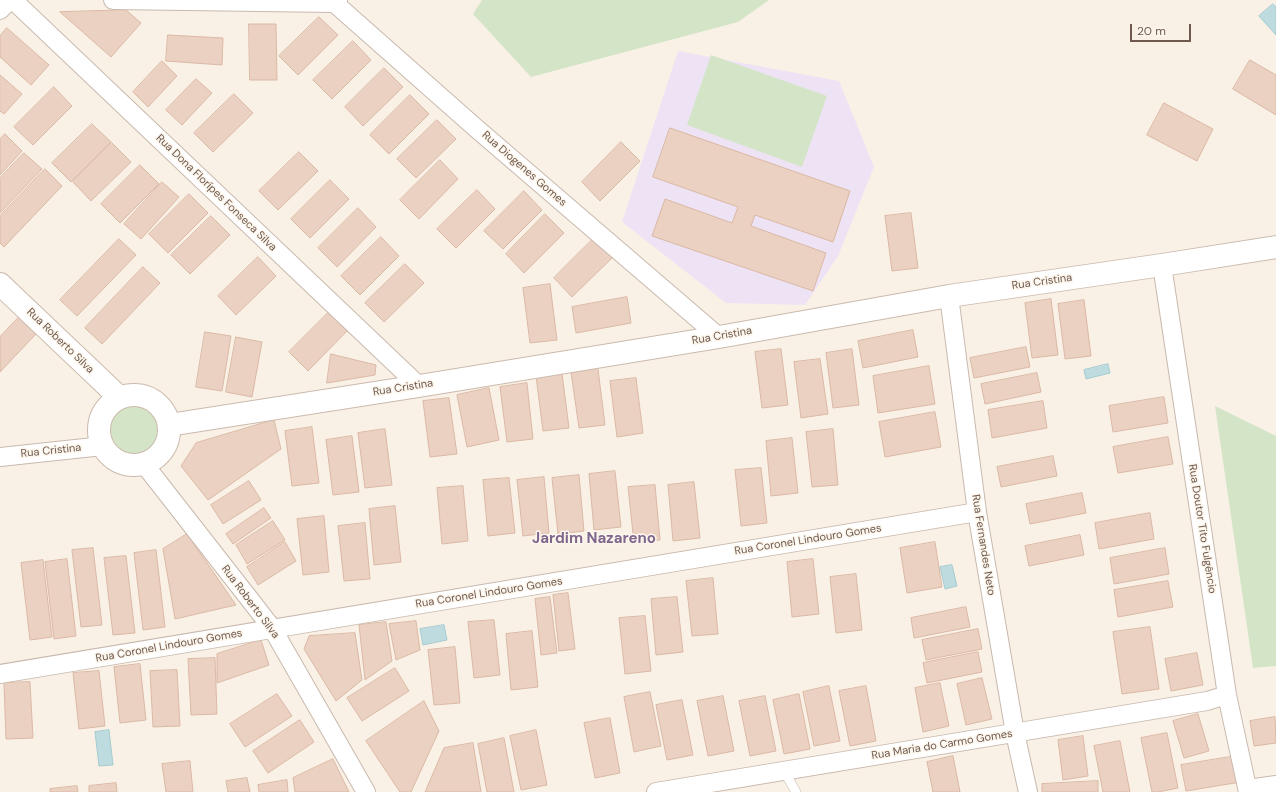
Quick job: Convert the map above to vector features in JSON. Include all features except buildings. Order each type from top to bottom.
[{"type":"main road","name":"Rua Cristina","points":[[169,425],[719,337],[949,296],[1276,247]]},
{"type":"main road","name":"Rua Roberto Silva","points":[[0,284],[120,398]]},
{"type":"main road","points":[[132,395],[145,397],[156,403],[164,413],[169,425],[168,437],[164,449],[155,458],[144,464],[132,465],[120,462],[110,456],[102,446],[99,428],[101,418],[112,403],[120,398],[132,395]]},
{"type":"street","points":[[0,10],[10,0]]},
{"type":"street","name":"Rua Dona Florípes Fonseca Silva","points":[[13,0],[419,386]]},
{"type":"street","points":[[112,0],[334,1]]},
{"type":"street","name":"Rua Diogenes Gomes","points":[[334,1],[489,140],[719,337]]},
{"type":"street","name":"Rua Doutor Tito Fulgêncio","points":[[1162,265],[1227,695],[1248,791]]},
{"type":"street","name":"Rua Fernandes Neto","points":[[949,296],[977,512],[1014,733],[1028,792]]},
{"type":"street","name":"Rua Cristina","points":[[0,457],[102,446]]},
{"type":"street","name":"Rua Roberto Silva","points":[[144,464],[272,628],[366,792]]},
{"type":"street","name":"Rua Coronel Lindouro Gomes","points":[[0,674],[977,512]]},
{"type":"street","name":"Rua Maria do Carmo Gomes","points":[[656,792],[1207,701],[1227,695]]},
{"type":"street","points":[[1248,791],[1276,786]]},
{"type":"lane","points":[[784,771],[796,792]]},
{"type":"shaded area","points":[[678,51],[839,81],[874,167],[838,256],[805,305],[726,303],[622,222]]},
{"type":"green space","points":[[482,0],[769,0],[738,22],[531,77],[473,14]]},
{"type":"green space","points":[[711,55],[827,96],[802,167],[687,125]]},
{"type":"green space","points":[[128,402],[140,402],[150,406],[158,414],[162,424],[162,436],[158,446],[150,454],[140,458],[128,458],[118,454],[110,446],[106,436],[106,424],[110,414],[118,406]]},
{"type":"green space","points":[[1215,406],[1276,436],[1276,666],[1253,668]]},
{"type":"water","points":[[1273,4],[1276,7],[1276,35],[1259,16]]},
{"type":"water","points":[[1108,364],[1110,373],[1086,379],[1084,370]]},
{"type":"water","points":[[952,565],[957,586],[945,589],[940,567]]},
{"type":"water","points":[[444,625],[447,640],[423,645],[420,629]]},
{"type":"water","points":[[109,730],[113,765],[99,766],[95,732]]},
{"type":"district","name":"Jardim Nazareno","points":[[594,539]]}]
